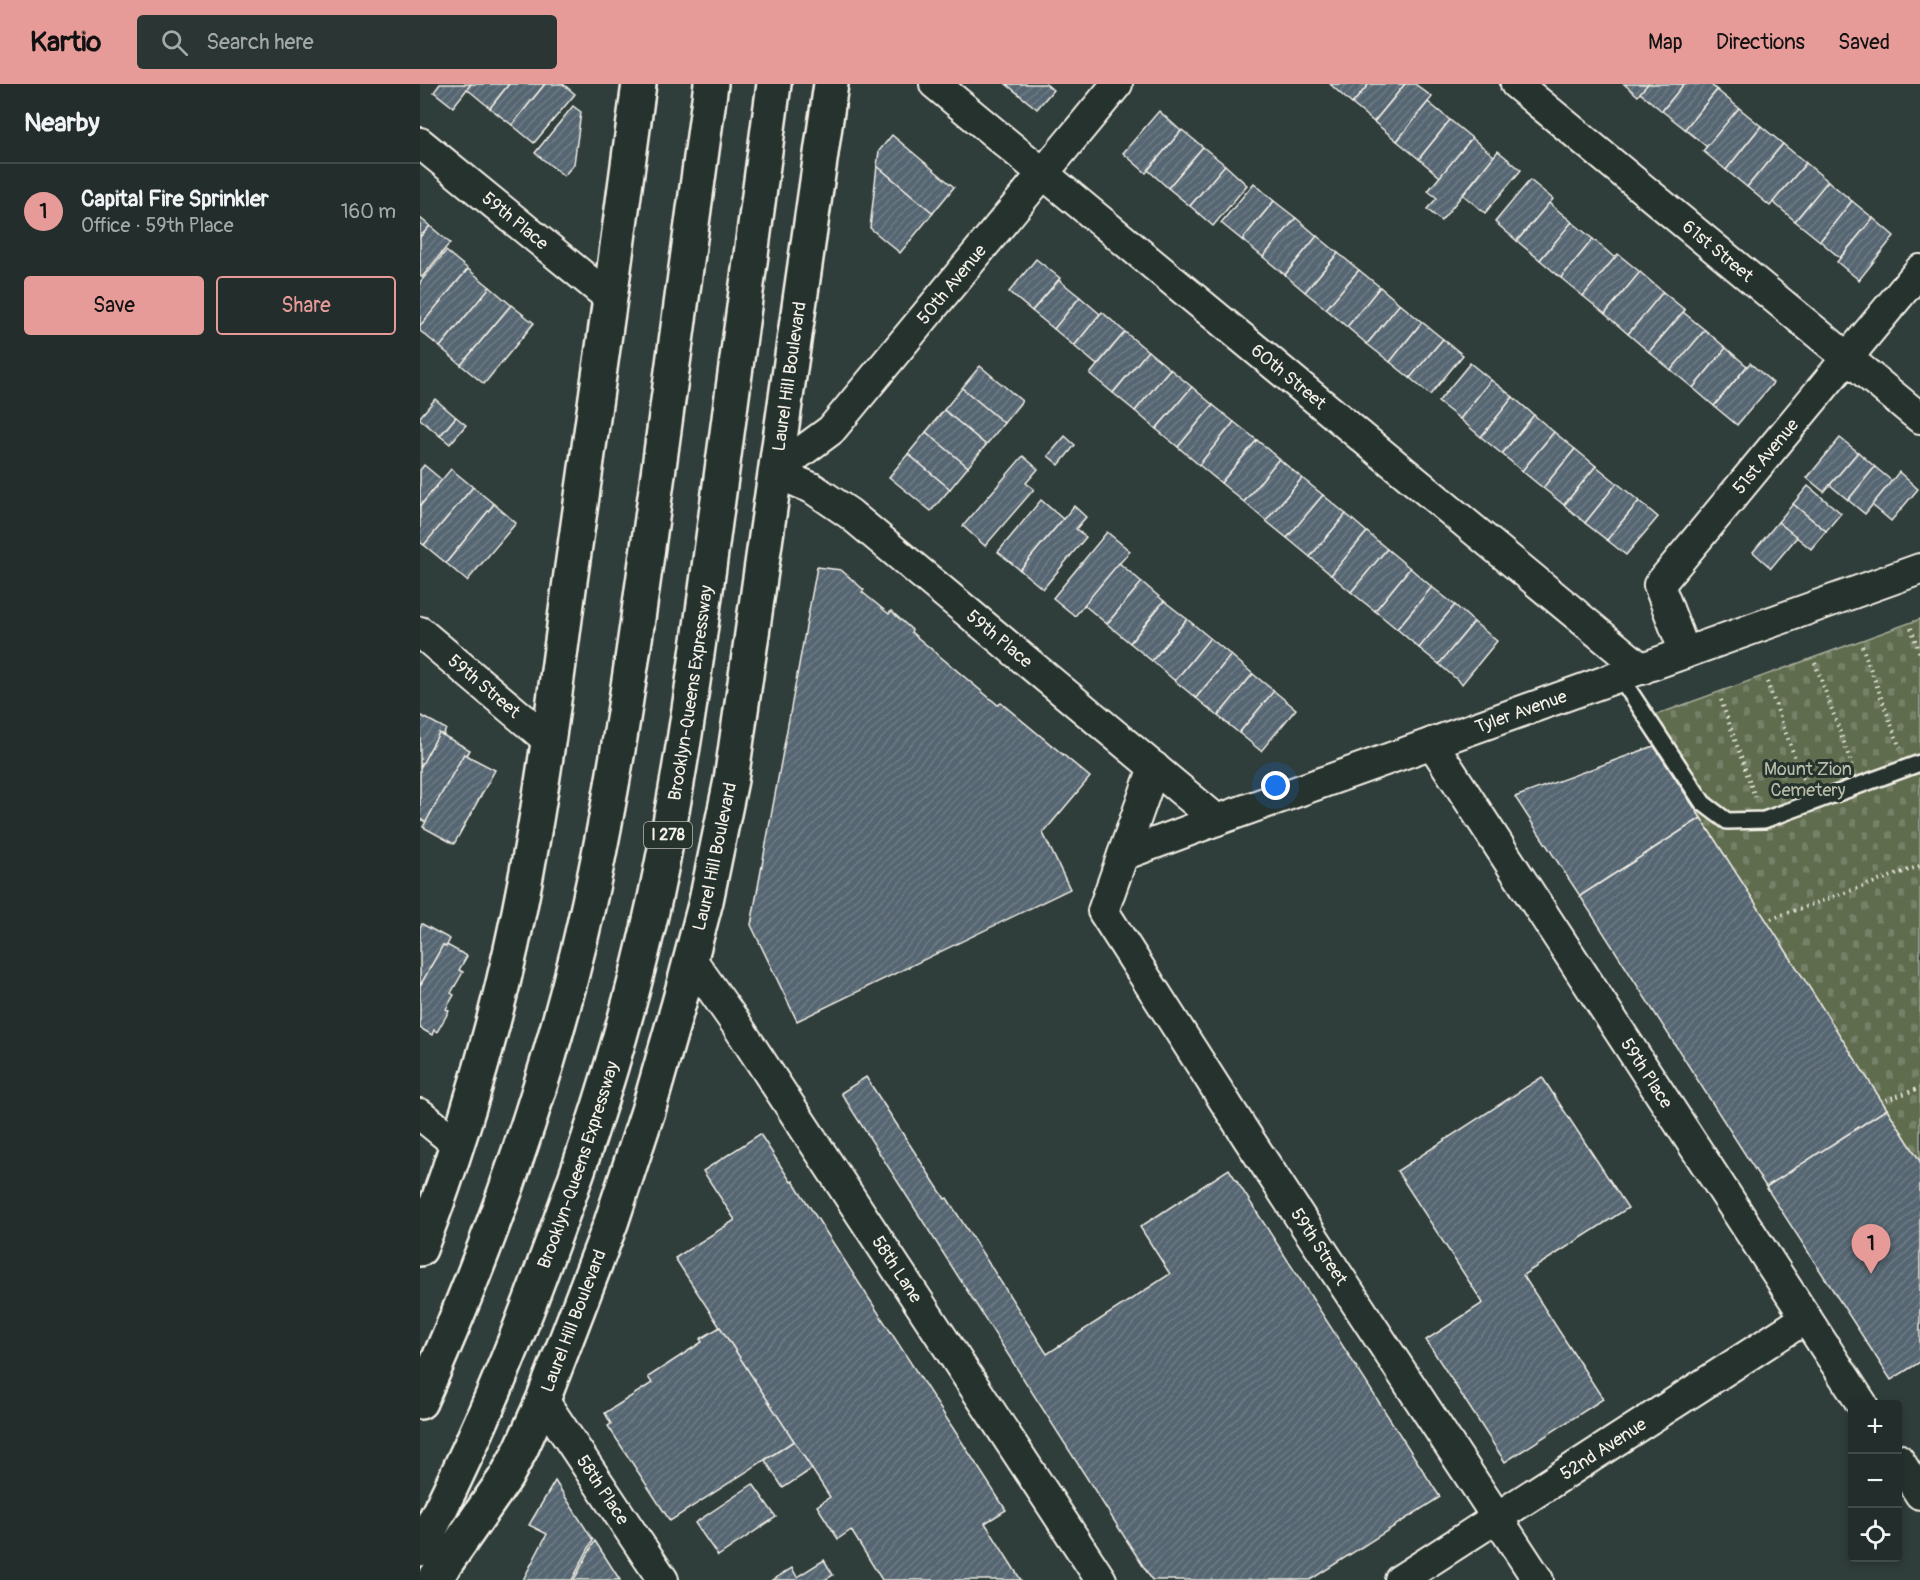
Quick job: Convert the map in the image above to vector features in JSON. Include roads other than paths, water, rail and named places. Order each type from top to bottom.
[{"type":"main road","points":[[420,1249],[458,1145],[488,1041],[527,872],[548,740],[639,84]]},
{"type":"main road","name":"Brooklyn-Queens Expressway","points":[[420,1549],[478,1428],[510,1353],[562,1216],[614,1056],[654,904],[676,792],[694,680],[774,84]]},
{"type":"main road","name":"Laurel Hill Boulevard","points":[[434,1580],[506,1478],[543,1400],[611,1223],[651,1100],[690,958],[716,857],[731,780],[831,84]]},
{"type":"main road","points":[[420,1402],[473,1275],[532,1111],[563,1006],[588,905],[613,786],[631,672],[709,91]]},
{"type":"street","name":"60th Street","points":[[935,84],[1631,673]]},
{"type":"street","name":"50th Avenue","points":[[774,472],[831,430],[1117,84]]},
{"type":"street","name":"61st Street","points":[[1516,84],[1920,418]]},
{"type":"street","name":"59th Place","points":[[420,143],[610,299]]},
{"type":"street","name":"51st Avenue","points":[[1685,653],[1659,585],[1920,270]]},
{"type":"street","name":"59th Place","points":[[774,472],[812,488],[850,514],[1217,820]]},
{"type":"street","name":"Tyler Avenue","points":[[1123,855],[1920,569]]},
{"type":"street","name":"59th Street","points":[[420,632],[548,740]]},
{"type":"street","name":"59th Place","points":[[1432,743],[1859,1400]]},
{"type":"street","points":[[1123,855],[1154,767]]},
{"type":"street","name":"59th Street","points":[[1123,855],[1103,911],[1248,1138],[1538,1580]]},
{"type":"street","name":"58th Lane","points":[[690,958],[735,1022],[1101,1580]]},
{"type":"street","points":[[420,1114],[458,1145]]},
{"type":"street","name":"52nd Avenue","points":[[1400,1580],[1806,1318]]},
{"type":"street","name":"58th Place","points":[[543,1400],[663,1580]]},
{"type":"street","points":[[1902,1465],[1920,1494]]},
{"type":"lane","points":[[1631,673],[1703,803],[1727,821],[1764,820],[1914,766]]},
{"type":"place","name":"Capital Fire Sprinkler","points":[[1871,1274]]},
{"type":"park label","name":"Mount Zion Cemetery","points":[[1808,779]]}]
